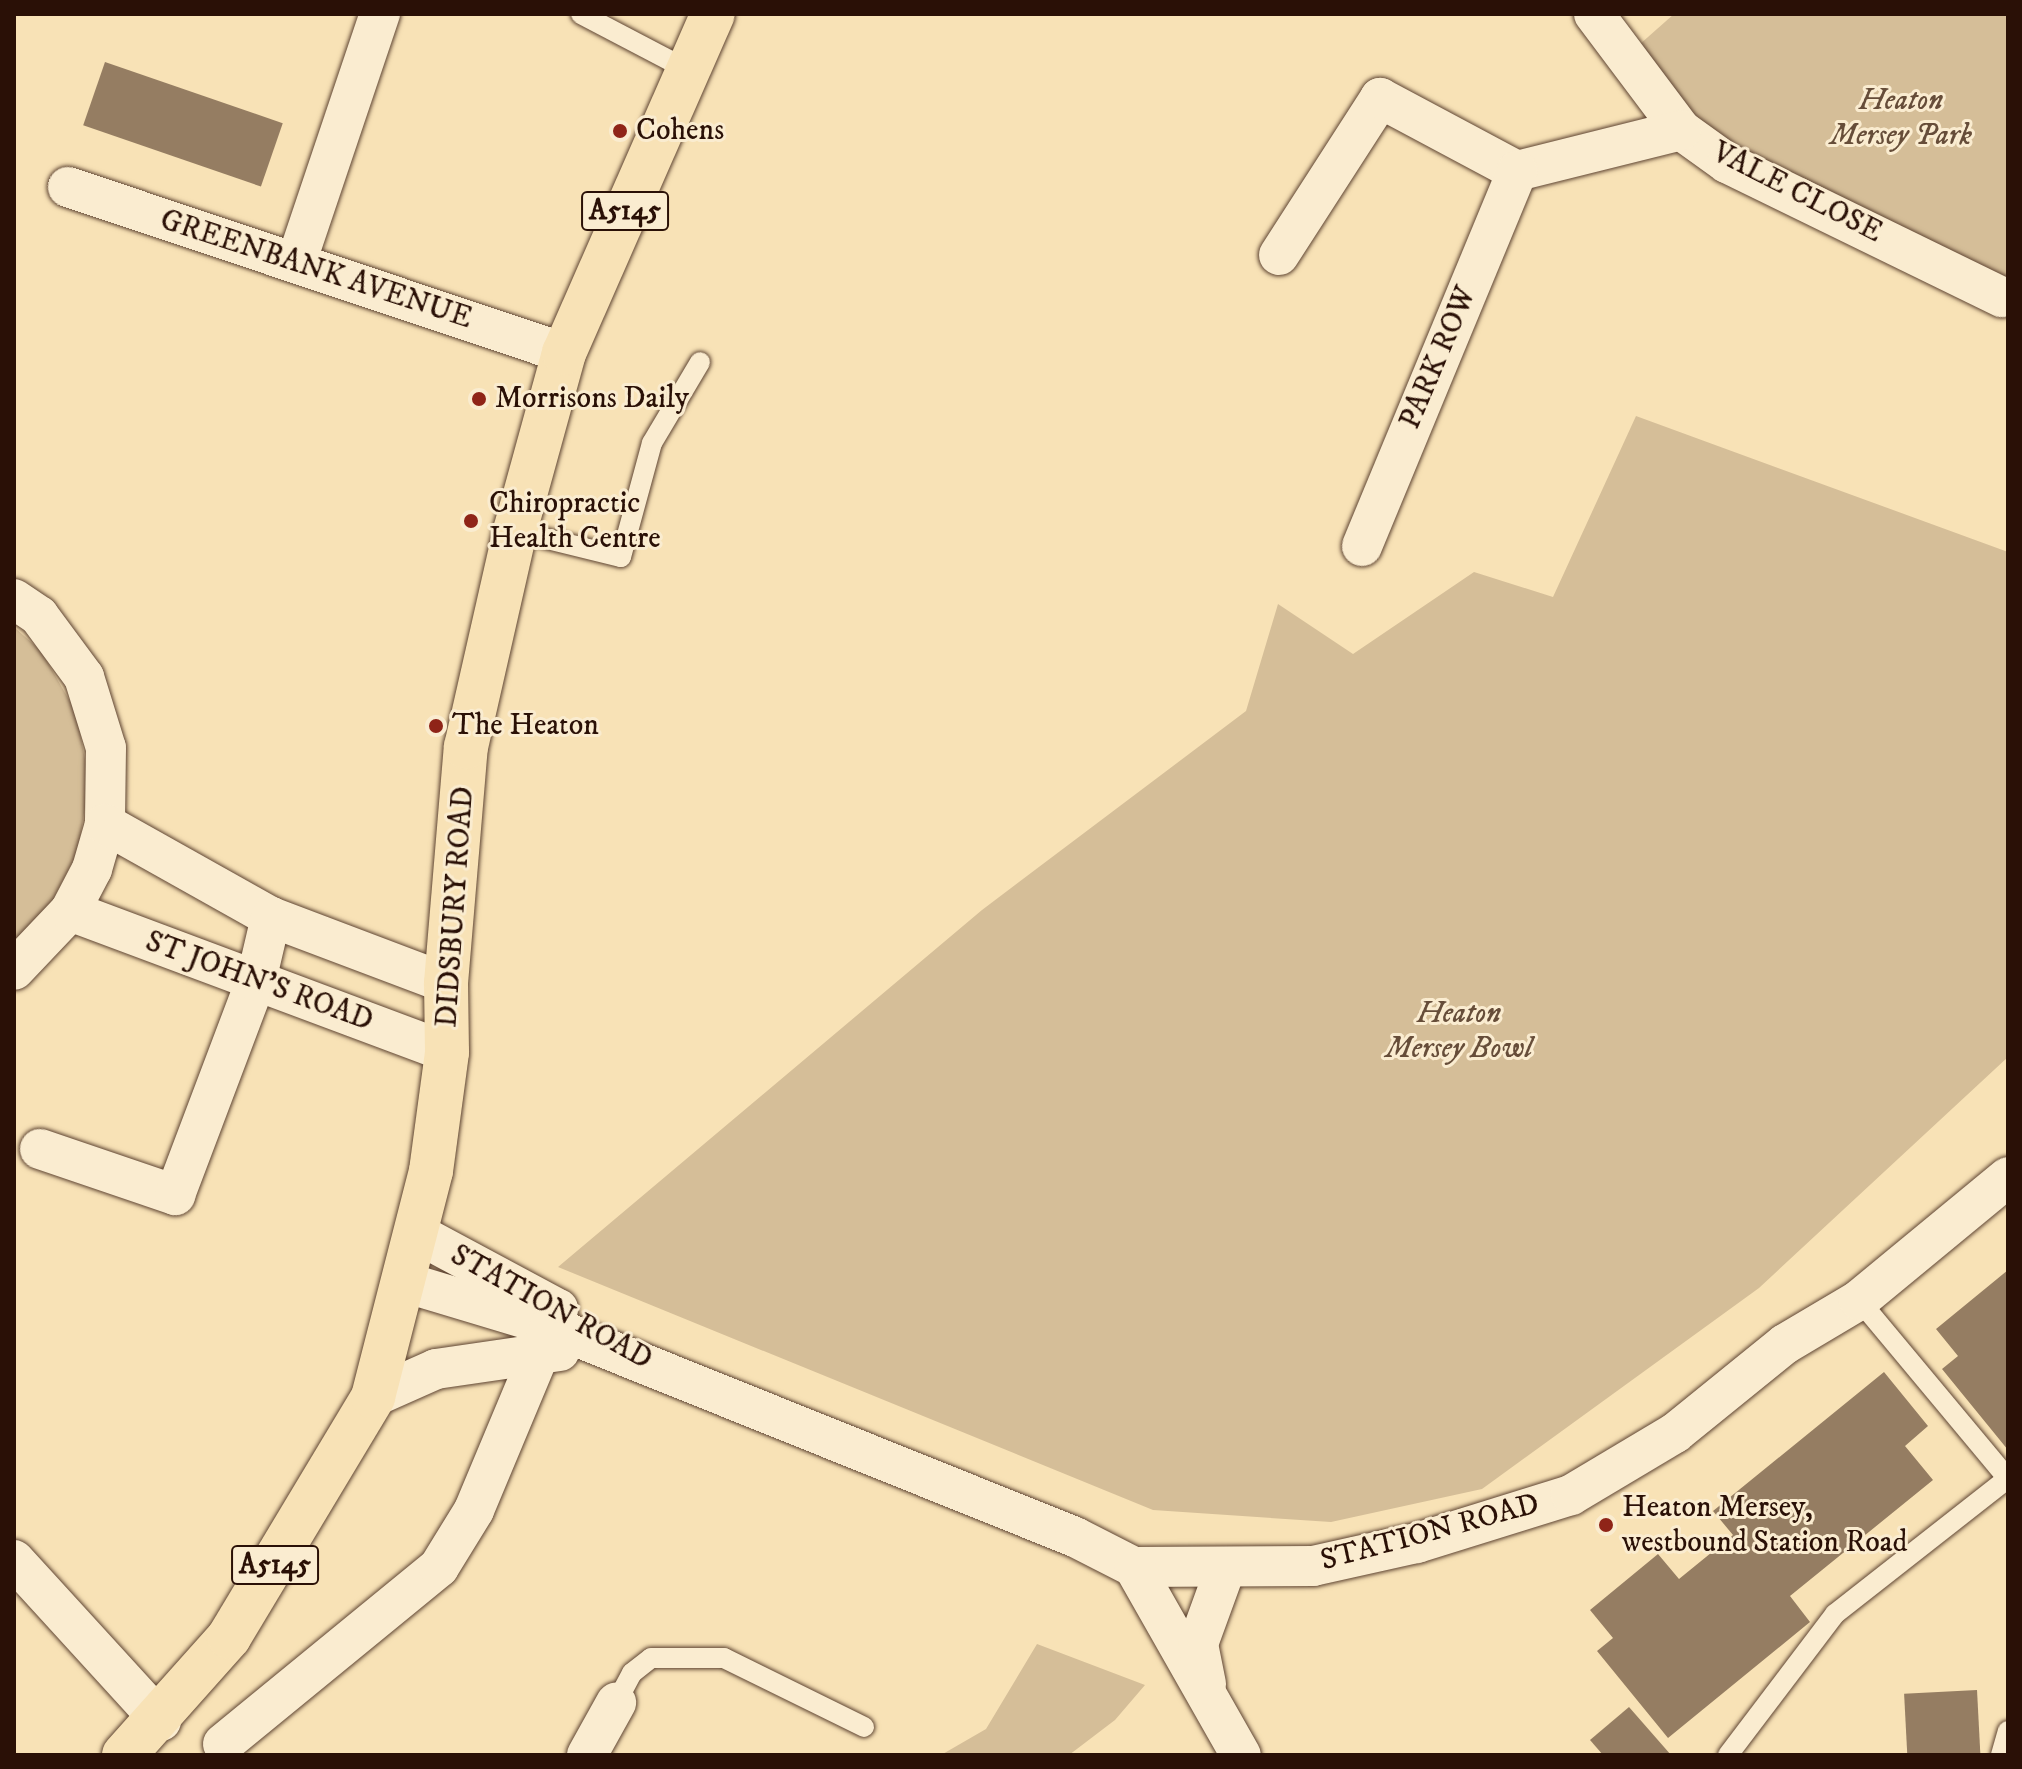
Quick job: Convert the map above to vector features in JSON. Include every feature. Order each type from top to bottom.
[{"type":"main road","name":"DIDSBURY ROAD","points":[[124,1755],[161,1721],[229,1637],[373,1397],[416,1233],[447,1052],[446,983],[466,747],[515,531],[564,353],[686,69],[713,14]]},
{"type":"street","points":[[296,263],[380,14]]},
{"type":"street","name":"VALE CLOSE","points":[[1594,14],[1681,130],[1727,163],[2002,297]]},
{"type":"street","points":[[1279,255],[1380,98],[1517,171],[1681,130]]},
{"type":"street","name":"PARK ROW","points":[[1362,546],[1517,171]]},
{"type":"street","name":"GREENBANK AVENUE","points":[[68,187],[564,353]]},
{"type":"street","points":[[14,599],[39,616],[84,677],[106,748],[105,824],[70,911],[14,970]]},
{"type":"street","points":[[105,824],[271,917],[446,983]]},
{"type":"street","name":"ST JOHN'S ROAD","points":[[70,911],[447,1052]]},
{"type":"street","points":[[40,1149],[175,1195],[256,981],[271,917]]},
{"type":"street","name":"STATION ROAD","points":[[404,1282],[550,1328],[1075,1537],[1134,1567],[1313,1566],[1417,1543],[1571,1495],[1675,1433],[1785,1344],[1859,1300],[2008,1177]]},
{"type":"street","name":"STATION ROAD","points":[[416,1233],[550,1328],[686,1383]]},
{"type":"street","points":[[373,1397],[436,1369],[550,1328]]},
{"type":"street","points":[[223,1744],[439,1567],[474,1510],[550,1328]]},
{"type":"street","points":[[14,1560],[161,1721]]},
{"type":"street","points":[[1134,1567],[1241,1755]]},
{"type":"street","points":[[1210,1703],[1198,1644],[1226,1567]]},
{"type":"street","points":[[587,1755],[616,1703]]},
{"type":"lane","points":[[581,14],[686,69]]},
{"type":"lane","points":[[515,531],[621,557],[652,443],[700,362]]},
{"type":"lane","points":[[1728,1755],[1835,1614],[2008,1479],[1859,1300]]},
{"type":"lane","points":[[616,1703],[632,1673],[651,1658],[724,1658],[864,1727]]},
{"type":"lane","points":[[2001,1755],[2008,1731]]},
{"type":"green space","name":"Heaton Mersey Park","points":[[1674,14],[2008,14],[2008,283],[1730,152],[1631,52]]},
{"type":"green space","name":"Heaton Mersey Bowl","points":[[1636,416],[2008,552],[2008,1057],[1759,1288],[1482,1489],[1331,1522],[1153,1510],[558,1267],[982,910],[1246,711],[1278,604],[1353,654],[1474,572],[1553,597]]},
{"type":"green space","points":[[14,627],[41,651],[76,712],[89,781],[78,851],[47,911],[14,942]]},
{"type":"green space","points":[[1037,1644],[1145,1685],[1115,1720],[1069,1755],[941,1755],[986,1729]]},
{"type":"building","points":[[105,62],[283,123],[261,187],[83,125]]},
{"type":"building","points":[[2008,1270],[2008,1450],[1942,1369],[1958,1356],[1936,1329]]},
{"type":"building","points":[[1884,1372],[1928,1426],[1905,1446],[1933,1480],[1790,1596],[1810,1622],[1668,1738],[1597,1651],[1613,1638],[1590,1610],[1658,1554],[1679,1579],[1733,1535],[1713,1511]]},
{"type":"building","points":[[1977,1690],[1980,1755],[1907,1755],[1904,1694]]},
{"type":"building","points":[[1629,1707],[1671,1755],[1603,1755],[1590,1740]]},
{"type":"place","name":"Cohens","points":[[620,131]]},
{"type":"place","name":"Morrisons Daily","points":[[479,399]]},
{"type":"place","name":"Chiropractic Health Centre","points":[[471,521]]},
{"type":"place","name":"The Heaton","points":[[436,726]]},
{"type":"place","name":"Heaton Mersey, westbound Station Road","points":[[1606,1525]]}]
